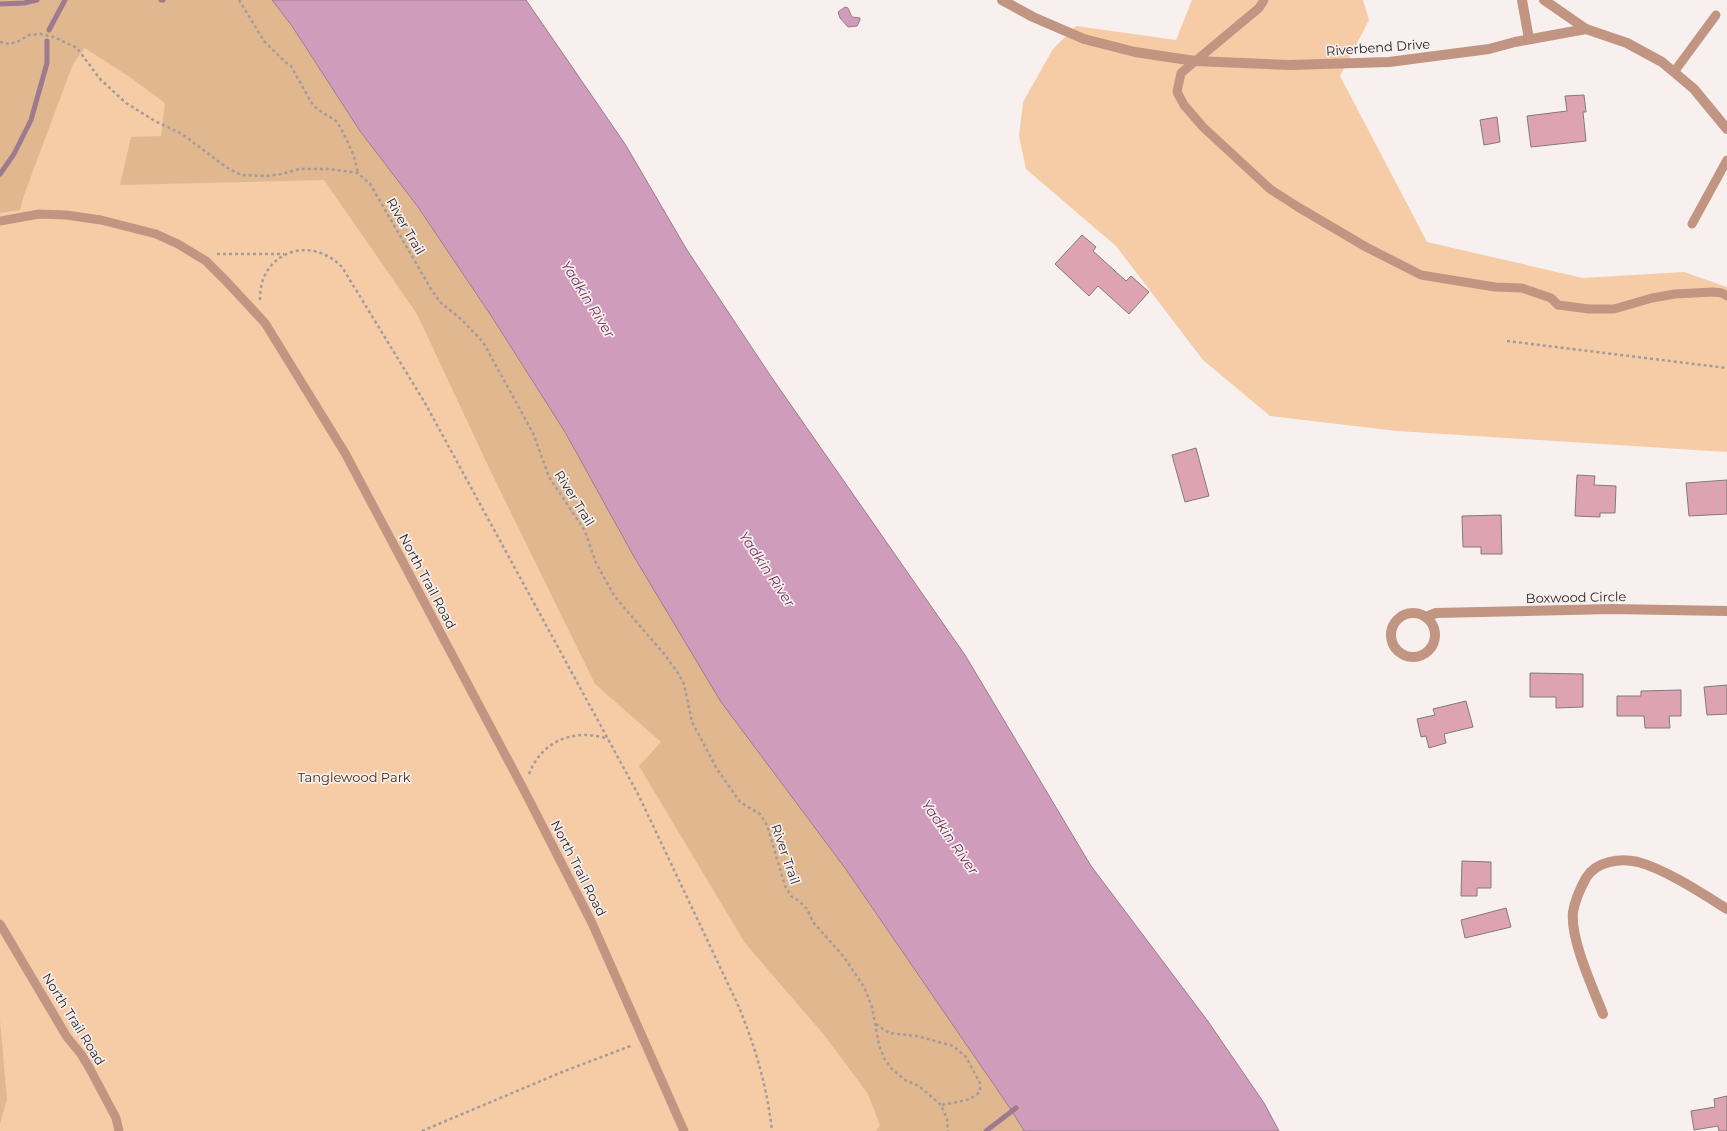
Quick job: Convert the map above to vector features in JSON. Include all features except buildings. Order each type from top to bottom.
[{"type":"street","name":"Riverbend Drive","points":[[1002,0],[1033,17],[1084,39],[1135,52],[1195,61],[1290,65],[1389,62],[1489,49],[1529,39],[1586,28]]},
{"type":"street","points":[[1522,0],[1529,39]]},
{"type":"street","points":[[1544,0],[1586,28],[1627,43],[1662,62],[1694,88],[1727,130]]},
{"type":"street","name":"Boxwood Circle","points":[[1426,617],[1436,613],[1612,608],[1727,611]]},
{"type":"street","points":[[1412,613],[1426,617],[1431,622],[1435,636],[1430,649],[1425,654],[1411,657],[1404,656],[1398,652],[1391,639],[1393,624],[1398,618],[1412,613]]},
{"type":"street","points":[[1604,1014],[1587,976],[1574,932],[1573,920],[1573,912],[1578,892],[1589,874],[1594,869],[1606,863],[1617,861],[1639,863],[1651,867],[1691,887],[1727,909]]},
{"type":"lane","points":[[1264,0],[1259,8],[1181,73],[1177,92],[1184,105],[1203,127],[1270,189],[1366,248],[1421,275],[1487,286],[1522,288],[1551,298],[1558,305],[1589,309],[1614,308],[1652,298],[1675,294],[1713,292],[1722,293],[1727,296]]},
{"type":"lane","points":[[1674,72],[1716,15]]},
{"type":"lane","points":[[1692,224],[1727,160]]},
{"type":"lane","name":"North Trail Road","points":[[0,221],[39,214],[66,215],[101,220],[156,234],[178,244],[206,261],[265,323],[345,454],[525,792],[592,923],[684,1131]]},
{"type":"lane","name":"North Trail Road","points":[[0,924],[68,1037],[82,1054],[116,1118],[119,1131]]},
{"type":"path","points":[[0,42],[9,44],[17,42],[29,35],[41,34],[77,48],[100,79],[126,103],[155,121],[182,134],[226,167],[240,175],[266,176],[282,174],[300,169],[314,168],[358,173],[354,156],[338,124],[335,120],[317,109],[311,102],[291,66],[264,41],[239,0]]},
{"type":"path","name":"River Trail","points":[[358,173],[370,184],[440,302],[461,319],[483,342],[533,433],[549,477],[585,531],[596,564],[615,597],[678,672],[684,684],[692,722],[717,769],[740,802],[760,814],[767,825],[785,886],[791,896],[807,909],[813,922],[844,957],[869,997],[876,1024],[879,1045],[884,1058],[892,1069],[905,1080],[919,1086],[941,1104]]},
{"type":"path","points":[[213,253],[269,256],[305,249],[316,250],[326,254],[342,267],[425,403],[639,796],[738,1005],[758,1060],[765,1086],[772,1131]]},
{"type":"path","points":[[265,323],[260,301],[261,282],[270,266],[285,254]]},
{"type":"path","points":[[1507,341],[1727,368]]},
{"type":"path","points":[[525,792],[526,782],[534,763],[540,755],[555,742],[576,735],[587,734],[609,739]]},
{"type":"path","points":[[876,1024],[889,1033],[917,1036],[953,1046],[966,1057],[980,1083],[980,1091],[976,1096],[941,1104],[947,1119],[948,1131]]},
{"type":"path","points":[[422,1131],[562,1072],[644,1040]]},
{"type":"green space","name":"Tanglewood Park","points":[[0,0],[272,0],[1024,1131],[0,1131]]},
{"type":"green space","points":[[1192,0],[1363,0],[1369,20],[1340,76],[1427,242],[1583,278],[1684,272],[1727,287],[1727,452],[1397,431],[1270,416],[1203,360],[1116,246],[1026,169],[1019,136],[1023,102],[1053,49],[1076,26],[1176,40]]},
{"type":"shaded area","points":[[0,0],[272,0],[292,26],[360,131],[418,207],[492,317],[565,432],[633,555],[721,702],[845,868],[1012,1111],[1024,1131],[876,1131],[880,1125],[868,1094],[825,1036],[745,943],[639,766],[661,742],[595,684],[491,472],[417,314],[324,180],[120,185],[131,137],[161,136],[165,103],[131,78],[85,48],[73,64],[24,195],[20,210],[0,213]]},
{"type":"shaded area","points":[[0,1020],[7,1099],[0,1124]]},
{"type":"water","name":"Yadkin River","points":[[272,0],[526,0],[625,144],[687,250],[770,375],[965,655],[1091,866],[1207,1020],[1264,1103],[1279,1131],[1024,1131],[1012,1111],[845,868],[721,702],[633,555],[565,432],[492,317],[418,207],[360,131],[292,26]]},
{"type":"water","points":[[845,7],[848,8],[852,17],[860,18],[857,26],[848,27],[840,18],[838,12]]},
{"type":"waterway","points":[[0,4],[24,3],[37,0]]},
{"type":"waterway","points":[[49,30],[65,0]]},
{"type":"waterway","points":[[0,174],[14,154],[31,120],[47,63],[47,41]]},
{"type":"waterway","points":[[986,1131],[1016,1108]]}]
